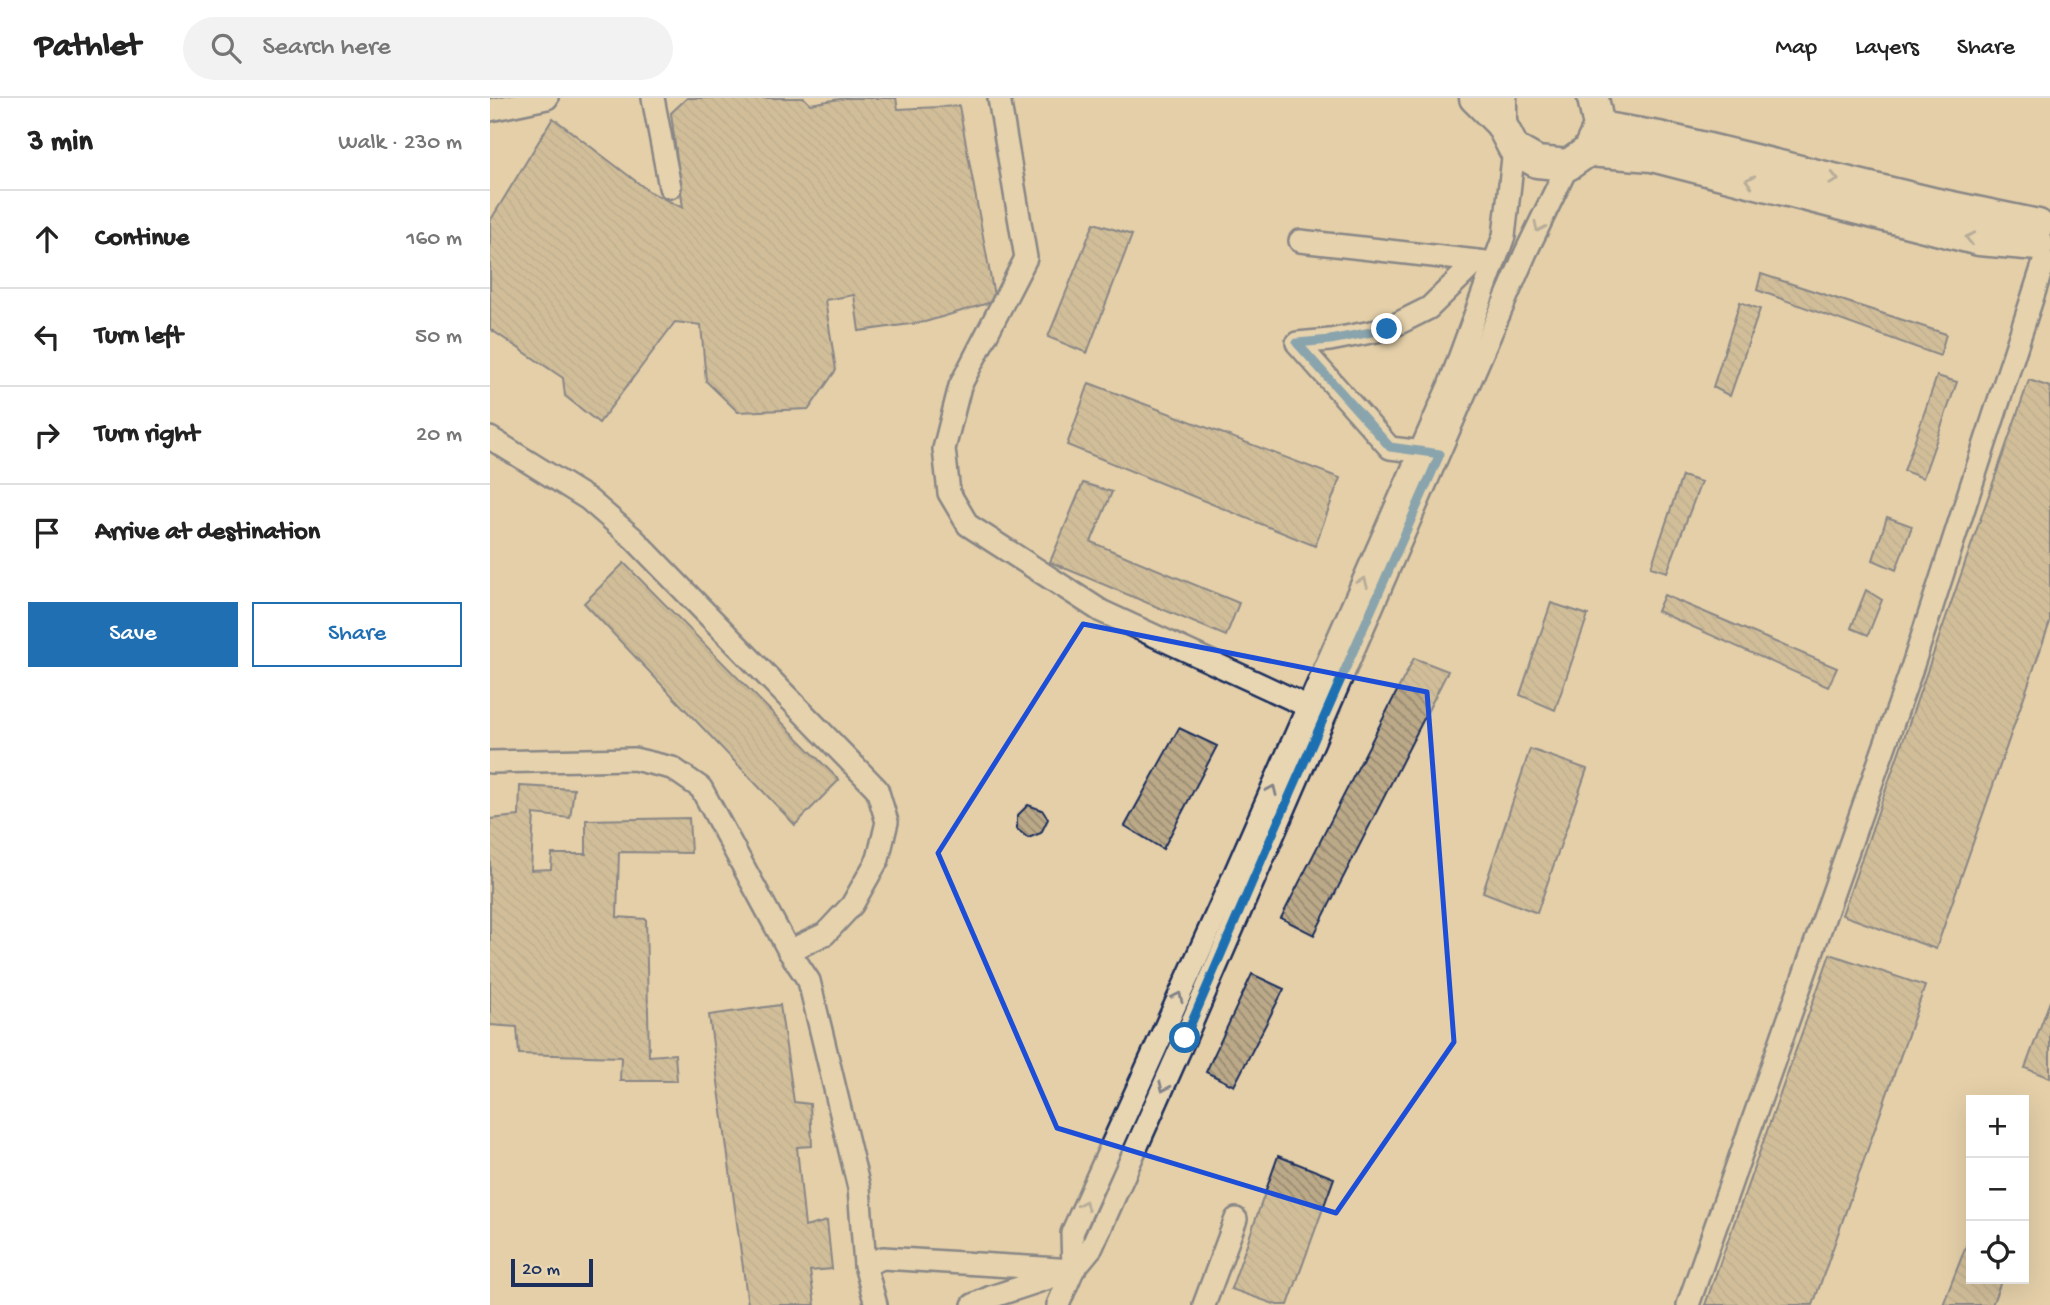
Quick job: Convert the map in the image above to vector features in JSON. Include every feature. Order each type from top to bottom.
[{"type":"street","points":[[653,98],[670,187]]},
{"type":"street","points":[[999,98],[1026,258],[960,386],[944,449],[949,493],[968,524],[1101,611],[1309,706]]},
{"type":"street","points":[[1475,98],[1505,124],[1537,162],[1585,148],[1652,156],[1979,240],[2044,241],[1910,674],[1688,1305]]},
{"type":"street","points":[[1064,1303],[1073,1270],[1072,1233],[1309,706],[1527,252],[1585,148],[1593,98]]},
{"type":"street","points":[[490,110],[536,99]]},
{"type":"street","points":[[1430,453],[1390,447],[1297,343],[1330,340],[1387,329],[1429,308],[1486,262],[1504,236],[1505,124]]},
{"type":"street","points":[[1300,242],[1486,262]]},
{"type":"street","points":[[973,1305],[1073,1270],[1092,1247],[1274,831],[1430,453],[1486,262]]},
{"type":"street","points":[[490,438],[588,499],[633,538],[877,789],[887,822],[878,859],[852,905],[825,934],[789,951]]},
{"type":"street","points":[[490,762],[634,759],[672,768],[701,788],[789,951],[809,981],[859,1188],[865,1265],[876,1305]]},
{"type":"street","points":[[1204,1305],[1236,1219]]},
{"type":"street","points":[[865,1265],[883,1258],[1073,1270]]},
{"type":"highlighted area","points":[[1083,624],[1427,692],[1454,1042],[1336,1213],[1057,1128],[938,853]]},
{"type":"building","points":[[687,98],[804,98],[810,104],[846,98],[896,98],[898,109],[959,106],[995,301],[925,322],[859,331],[854,295],[825,300],[836,370],[809,409],[738,412],[706,381],[701,325],[675,322],[599,423],[565,396],[563,378],[490,329],[490,221],[553,118],[650,192],[683,208],[671,113]]},
{"type":"building","points":[[1094,223],[1132,235],[1087,353],[1048,337]]},
{"type":"building","points":[[1761,274],[1946,334],[1940,356],[1757,290]]},
{"type":"building","points":[[1740,302],[1760,309],[1730,396],[1713,387]]},
{"type":"building","points":[[1937,376],[1957,382],[1923,478],[1904,471]]},
{"type":"building","points":[[2029,380],[2050,387],[2050,622],[1936,949],[1842,915]]},
{"type":"building","points":[[1089,383],[1340,478],[1315,546],[1067,445]]},
{"type":"building","points":[[1682,476],[1701,482],[1667,572],[1651,567]]},
{"type":"building","points":[[1083,483],[1112,492],[1091,542],[1239,603],[1226,636],[1050,562]]},
{"type":"building","points":[[1887,517],[1912,526],[1896,570],[1873,560]]},
{"type":"building","points":[[624,563],[839,780],[795,825],[584,603]]},
{"type":"building","points":[[1866,590],[1882,600],[1868,635],[1851,628]]},
{"type":"building","points":[[1664,595],[1837,668],[1828,687],[1657,611]]},
{"type":"building","points":[[1551,603],[1588,615],[1555,710],[1520,695]]},
{"type":"building","points":[[1414,658],[1448,671],[1314,935],[1281,918]]},
{"type":"building","points":[[1179,728],[1217,746],[1163,849],[1125,826]]},
{"type":"building","points":[[1530,749],[1587,769],[1537,913],[1483,892]]},
{"type":"building","points":[[520,786],[574,789],[570,818],[534,814],[531,870],[551,869],[552,854],[586,854],[586,820],[689,818],[691,853],[619,852],[617,917],[646,919],[649,1056],[675,1054],[677,1081],[620,1081],[621,1057],[519,1054],[517,1027],[490,1025],[490,819],[519,816]]},
{"type":"building","points":[[1028,805],[1042,810],[1048,819],[1041,833],[1028,838],[1017,829],[1017,816]]},
{"type":"building","points":[[1830,954],[1925,986],[1813,1305],[1705,1305]]},
{"type":"building","points":[[1252,974],[1284,989],[1234,1086],[1206,1072]]},
{"type":"building","points":[[2050,1001],[2050,1078],[2025,1068]]},
{"type":"building","points":[[780,1005],[794,1102],[810,1104],[812,1146],[797,1147],[805,1227],[827,1221],[832,1269],[810,1271],[815,1305],[748,1305],[709,1015]]},
{"type":"building","points":[[1278,1156],[1334,1178],[1288,1305],[1277,1305],[1231,1289]]},
{"type":"building","points":[[1966,1246],[1966,1284],[2000,1284],[1992,1305],[1943,1305]]},
{"type":"route","points":[[1185,1038],[1440,454],[1390,447],[1297,343],[1330,340],[1387,329]]}]
